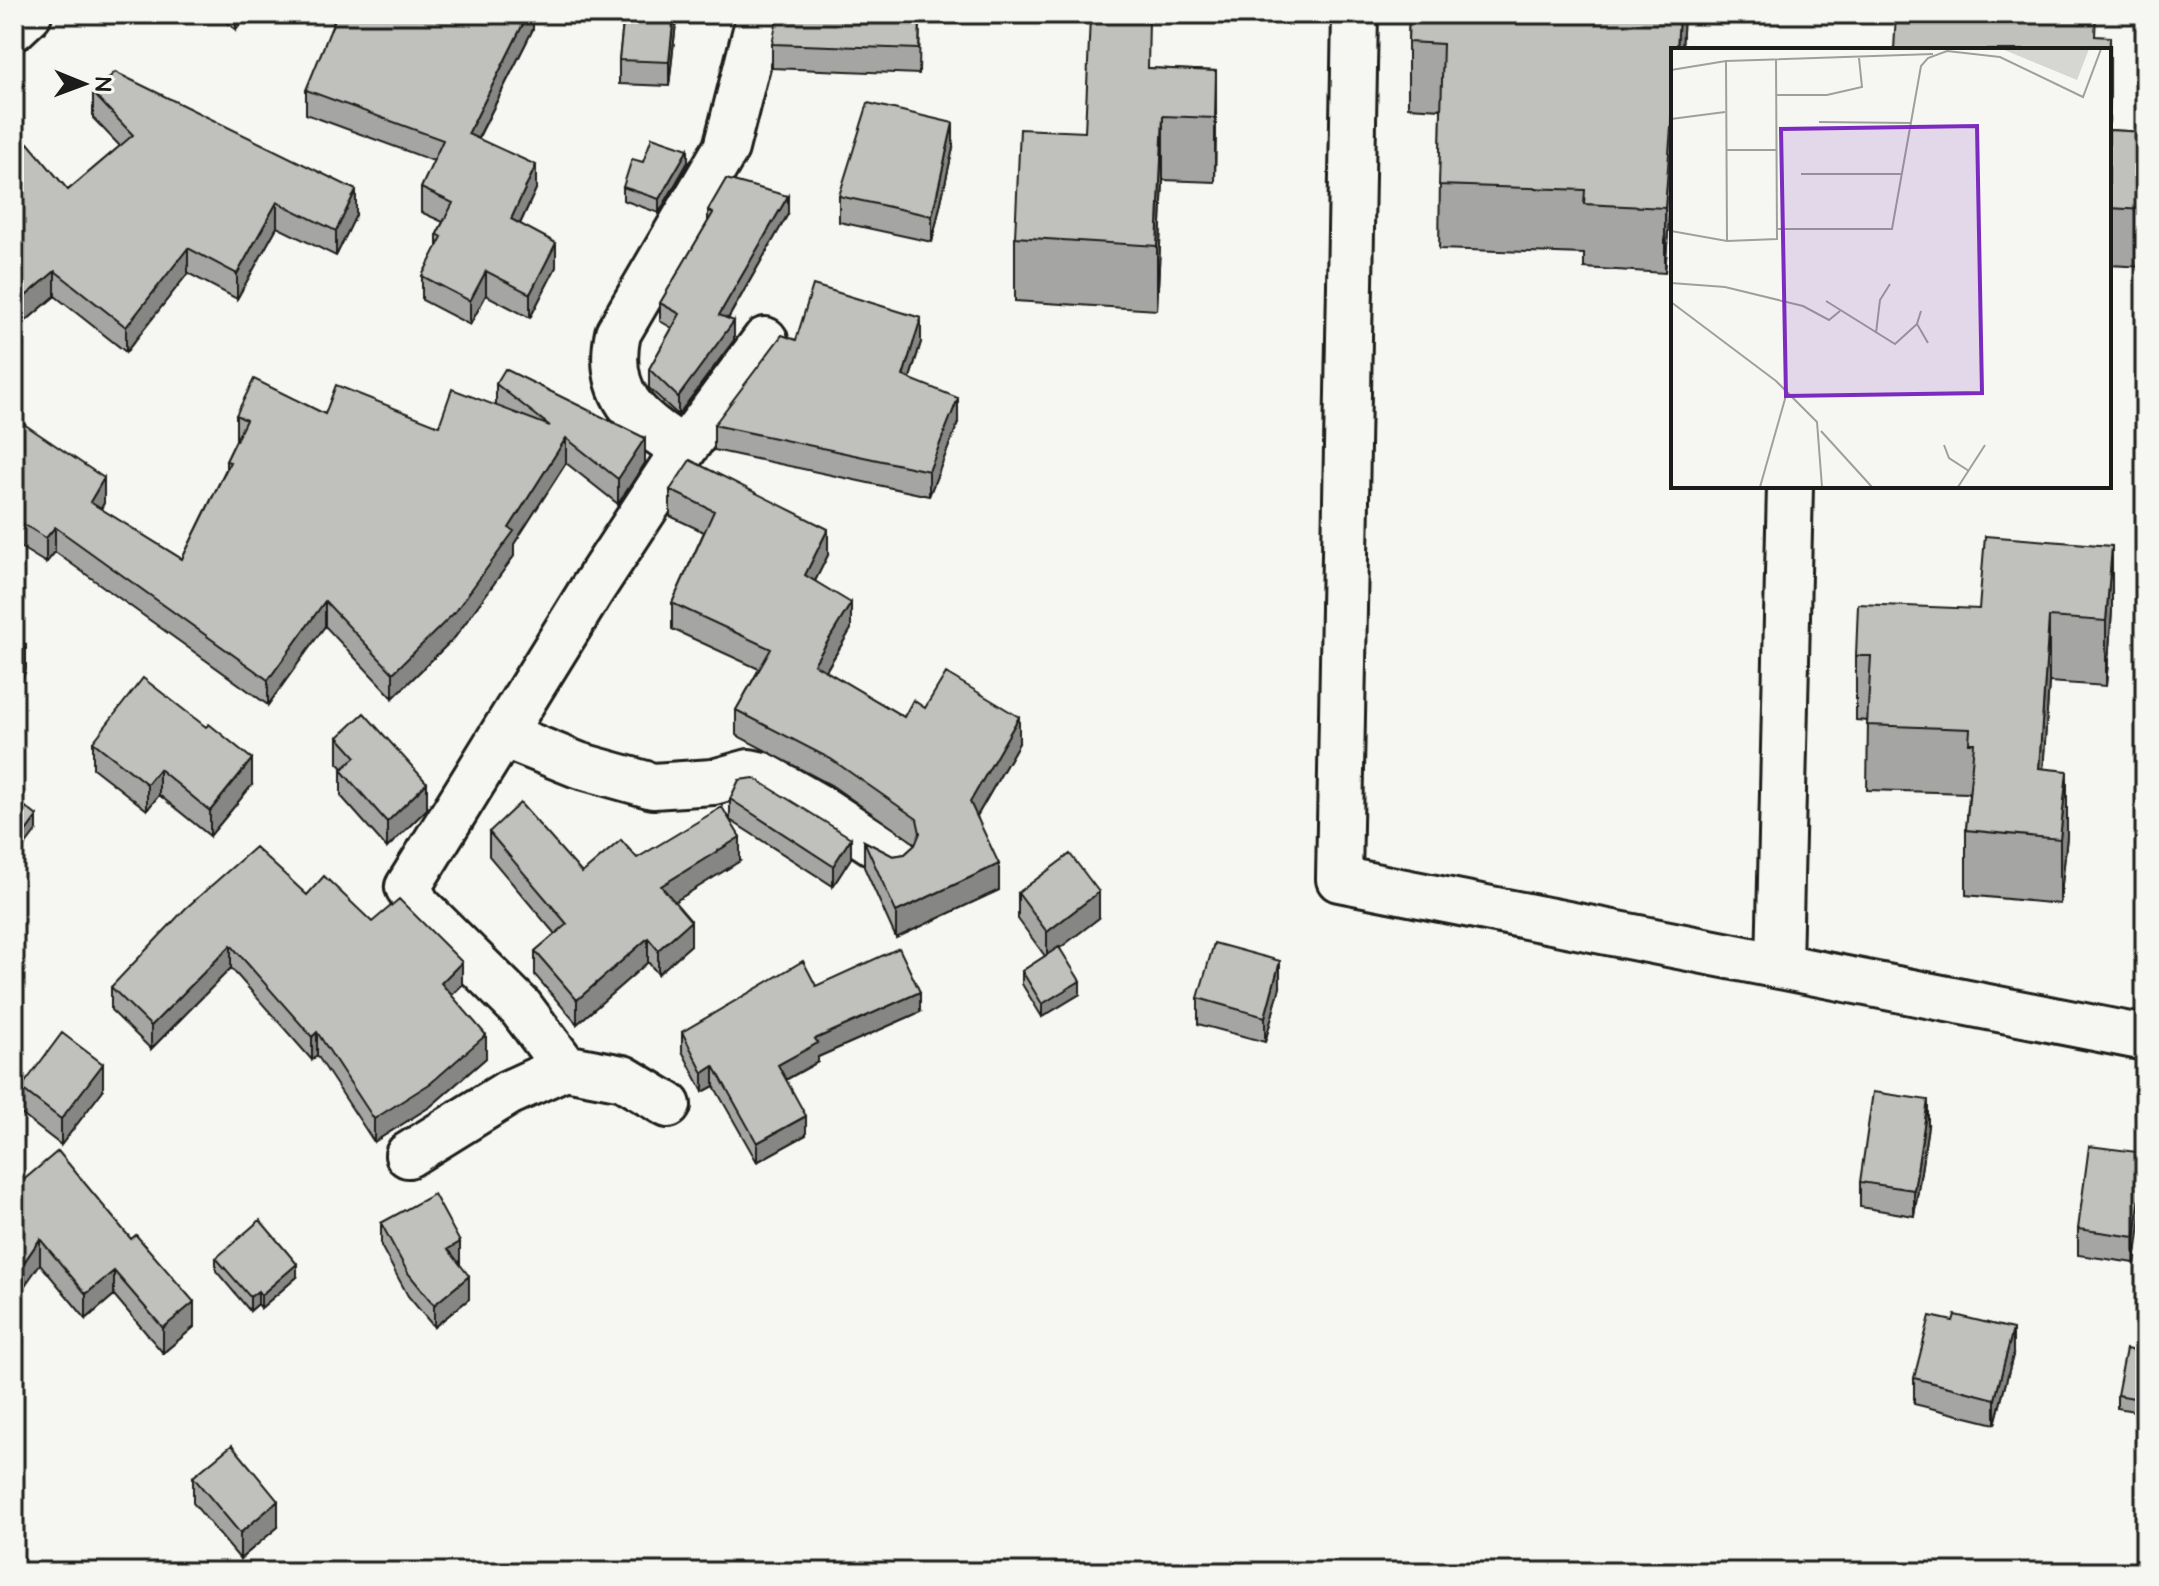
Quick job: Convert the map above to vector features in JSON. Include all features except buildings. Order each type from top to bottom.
[{"type":"street","points":[[14,28],[29,14]]},
{"type":"street","points":[[684,449],[651,429],[628,405],[618,386],[612,356],[618,333],[726,148],[760,14]]},
{"type":"street","points":[[1355,14],[1339,879],[2145,1038]]},
{"type":"street","points":[[565,1067],[521,1008],[418,906],[408,887],[684,449],[765,340]]},
{"type":"street","points":[[1779,966],[1790,488]]},
{"type":"street","points":[[503,735],[578,765],[653,786],[713,782],[749,772],[763,775],[895,857]]},
{"type":"street","points":[[408,1155],[508,1093],[565,1067],[623,1078],[668,1105]]}]
